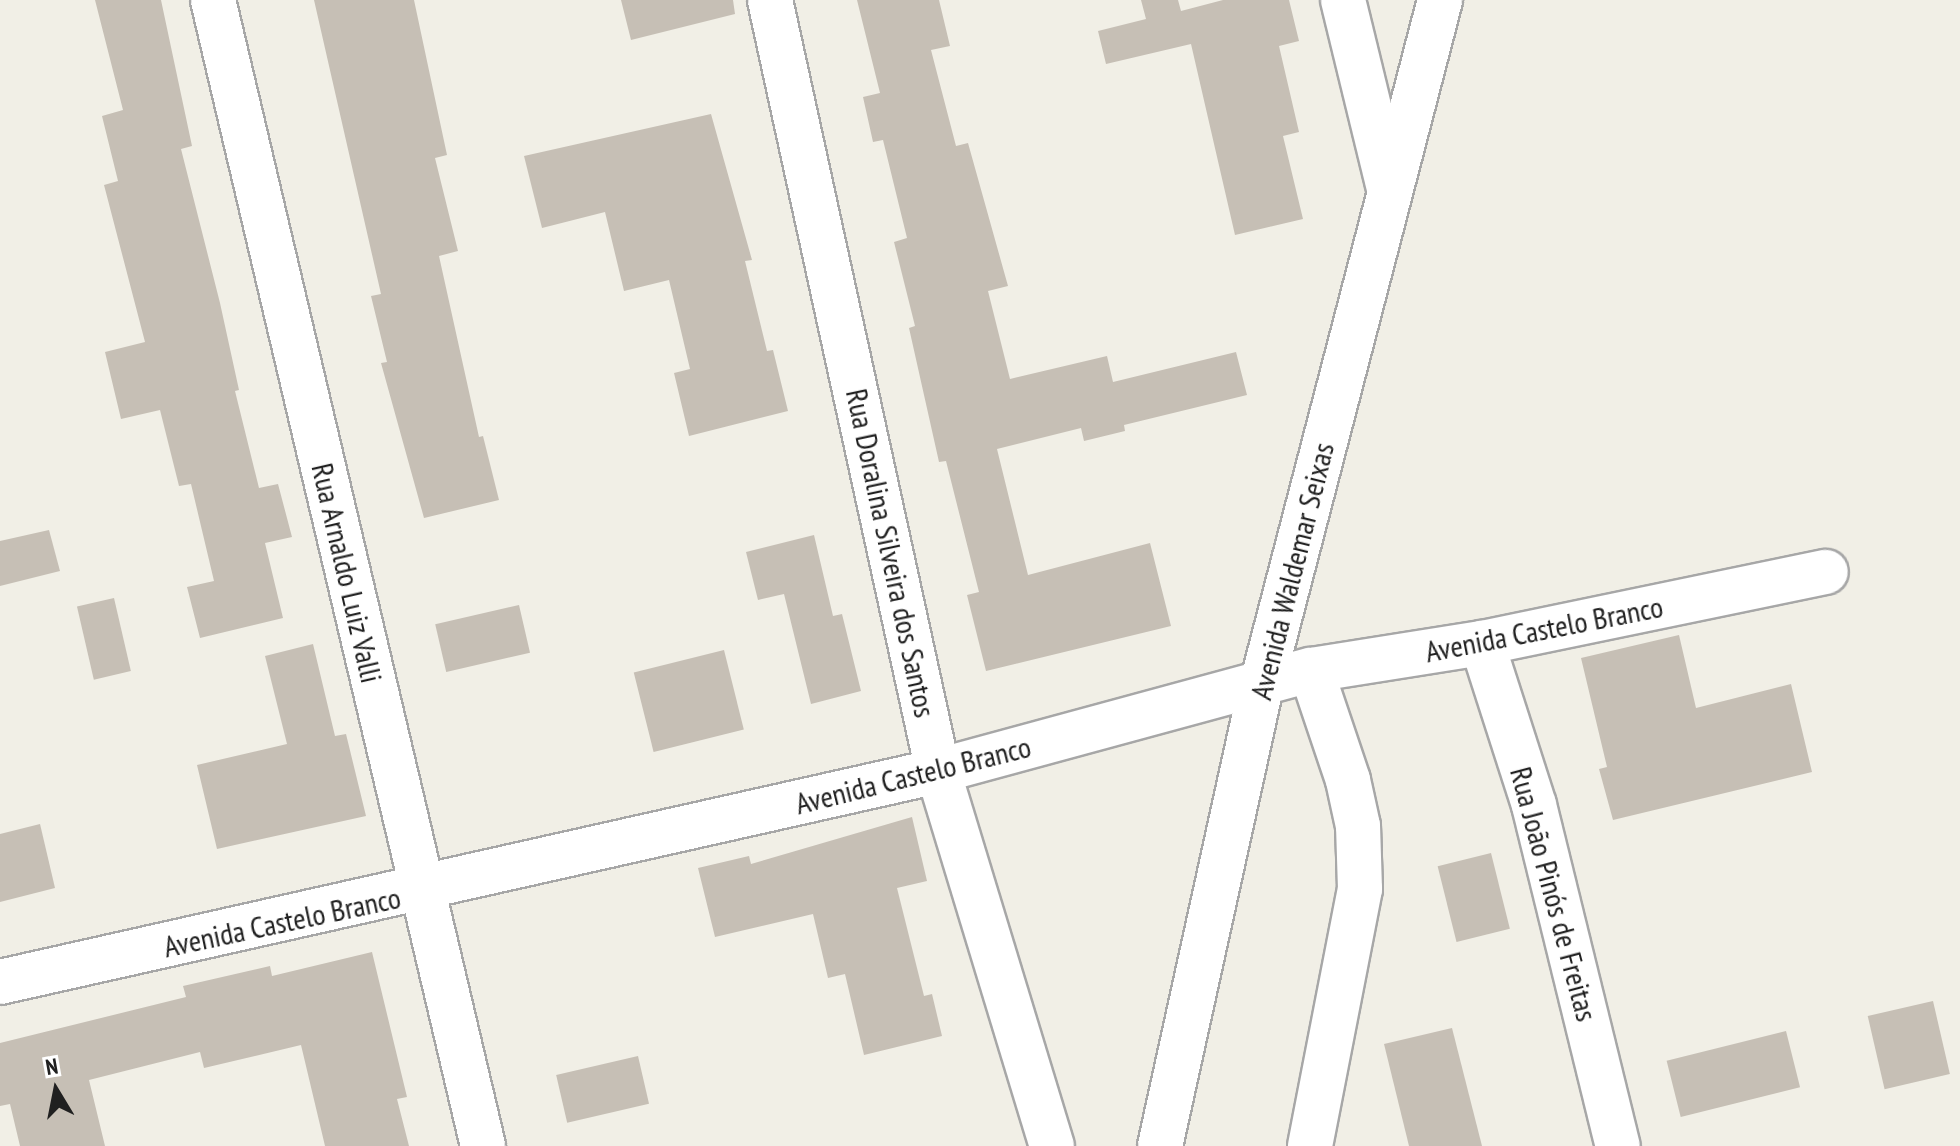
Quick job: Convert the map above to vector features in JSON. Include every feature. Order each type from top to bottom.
[{"type":"street","name":"Rua Arnaldo Luiz Valli","points":[[213,0],[483,1146]]},
{"type":"street","name":"Rua Doralina Silveira dos Santos","points":[[770,0],[938,771],[1052,1146]]},
{"type":"street","points":[[1343,0],[1390,192]]},
{"type":"street","name":"Avenida Waldemar Seixas","points":[[1160,1146],[1262,684],[1440,0]]},
{"type":"street","name":"Avenida Castelo Branco","points":[[0,982],[422,891],[938,771],[1311,670],[1482,643],[1826,572]]},
{"type":"street","name":"Rua João Pinós de Freitas","points":[[1482,643],[1534,805],[1618,1146]]},
{"type":"street","points":[[1310,1146],[1360,889],[1358,826],[1348,780],[1311,670]]},
{"type":"building","points":[[95,0],[161,0],[192,146],[181,149],[220,303],[239,390],[235,391],[259,488],[278,484],[292,537],[265,543],[283,618],[200,638],[187,587],[214,581],[191,484],[179,486],[160,410],[121,419],[105,352],[145,342],[104,185],[118,181],[102,116],[123,110]]},
{"type":"building","points":[[314,0],[414,0],[447,155],[435,158],[458,251],[439,256],[479,437],[483,436],[499,500],[424,518],[381,363],[387,362],[371,296],[381,294]]},
{"type":"building","points":[[621,0],[733,0],[735,14],[631,40]]},
{"type":"building","points":[[857,0],[939,0],[950,46],[931,50],[956,146],[968,143],[1008,286],[988,291],[1010,379],[1107,356],[1113,382],[1236,352],[1247,395],[1124,425],[1125,431],[1084,441],[1081,428],[997,449],[1028,575],[1150,543],[1171,626],[986,671],[967,595],[979,592],[946,461],[939,462],[909,328],[915,326],[894,242],[907,238],[883,140],[873,142],[863,97],[880,93]]},
{"type":"building","points":[[1141,0],[1178,0],[1181,11],[1223,0],[1289,0],[1299,41],[1279,46],[1299,132],[1283,136],[1303,219],[1235,235],[1191,44],[1106,64],[1098,31],[1146,19]]},
{"type":"building","points":[[711,114],[752,260],[745,261],[767,351],[773,350],[788,411],[689,436],[674,373],[690,369],[669,280],[624,291],[605,212],[542,228],[524,156]]},
{"type":"building","points":[[49,530],[60,571],[0,586],[0,541]]},
{"type":"building","points":[[814,535],[833,616],[842,614],[861,691],[811,704],[784,594],[758,600],[746,552]]},
{"type":"building","points":[[114,598],[131,671],[94,680],[77,607]]},
{"type":"building","points":[[519,605],[530,653],[446,672],[435,624]]},
{"type":"building","points":[[1679,635],[1696,708],[1791,684],[1812,772],[1613,820],[1599,769],[1607,767],[1581,658]]},
{"type":"building","points":[[313,644],[335,736],[346,734],[366,816],[217,849],[197,765],[287,744],[265,656]]},
{"type":"building","points":[[724,650],[744,730],[654,752],[634,672]]},
{"type":"building","points":[[912,817],[927,881],[897,888],[924,996],[932,994],[942,1036],[864,1055],[845,974],[828,978],[813,914],[715,937],[698,868],[749,856],[751,864]]},
{"type":"building","points":[[40,824],[55,888],[0,902],[0,834]]},
{"type":"building","points":[[1491,853],[1510,929],[1457,942],[1438,866]]},
{"type":"building","points":[[372,952],[407,1097],[397,1099],[409,1146],[325,1146],[301,1045],[204,1068],[200,1052],[89,1080],[105,1146],[20,1146],[10,1104],[0,1106],[0,1043],[186,997],[183,986],[270,966],[272,976]]},
{"type":"building","points":[[1933,1001],[1950,1074],[1885,1089],[1868,1016]]},
{"type":"building","points":[[1452,1028],[1482,1146],[1409,1146],[1384,1044]]},
{"type":"building","points":[[1786,1031],[1800,1087],[1681,1117],[1667,1061]]},
{"type":"building","points":[[638,1056],[649,1104],[567,1123],[556,1075]]}]
